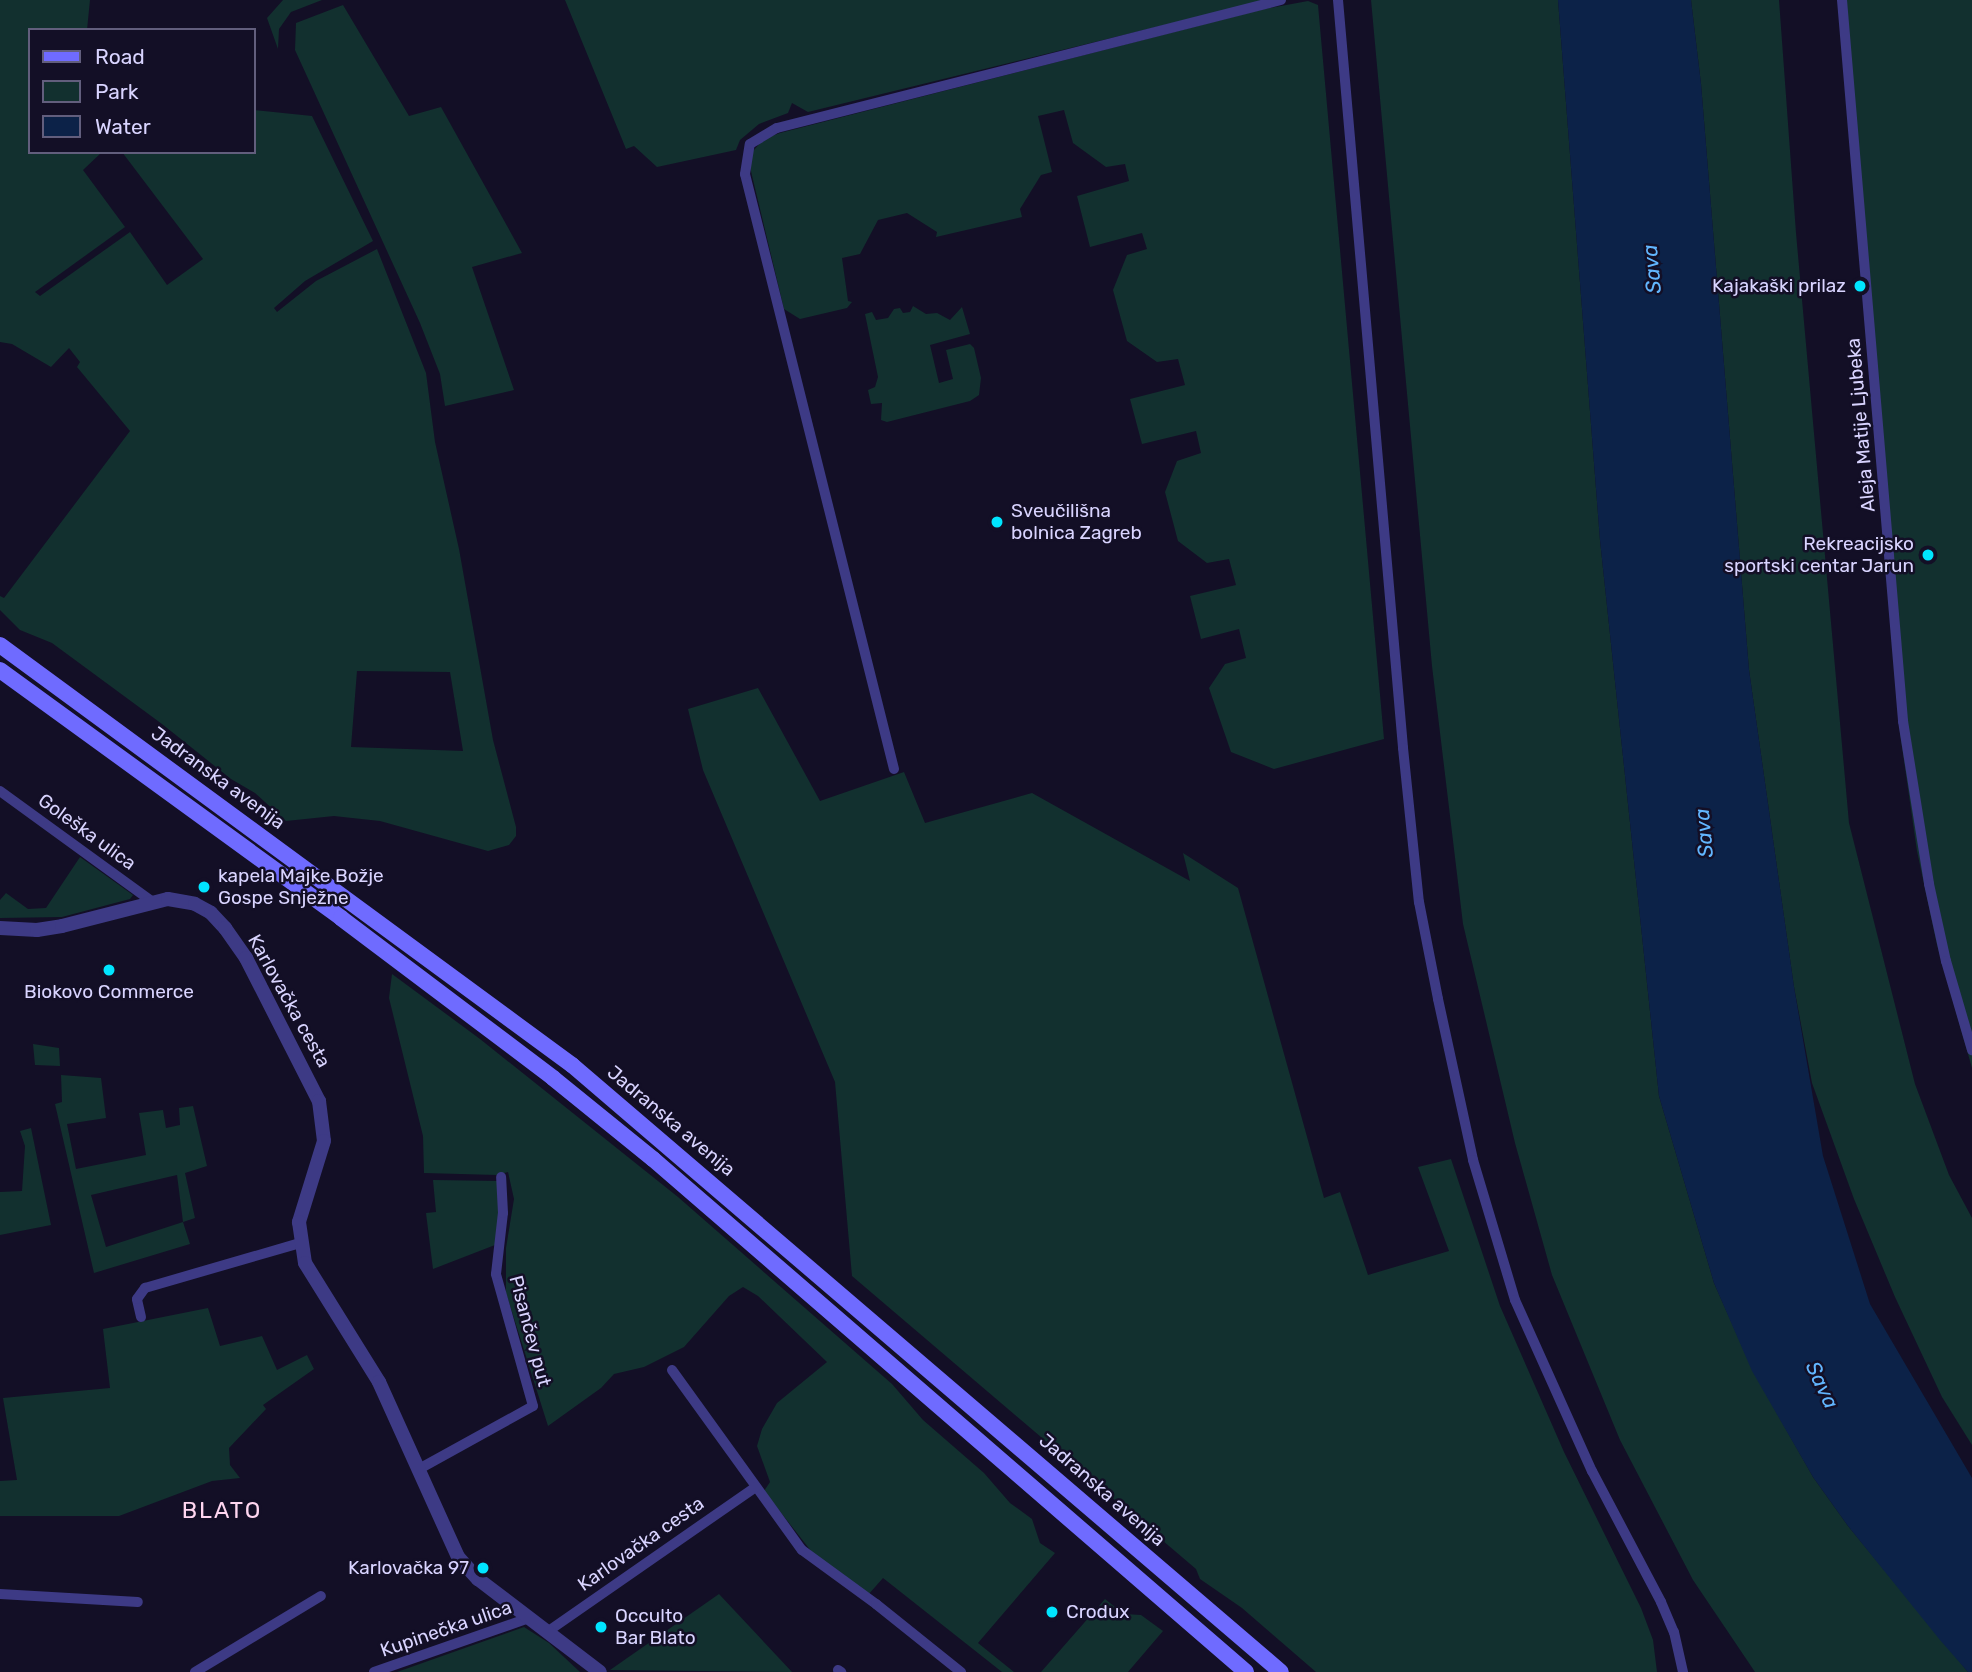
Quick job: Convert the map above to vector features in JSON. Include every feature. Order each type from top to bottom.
[{"type":"main road","name":"Jadranska avenija","points":[[0,645],[385,925],[572,1065],[1281,1672]]},
{"type":"main road","points":[[0,670],[352,926],[553,1079],[684,1186],[1246,1672]]},
{"type":"street","points":[[894,769],[745,174],[750,144],[777,128],[1280,0]]},
{"type":"street","points":[[1338,0],[1406,774],[1419,902],[1438,999],[1473,1160],[1515,1300],[1592,1471],[1661,1602],[1674,1632],[1683,1672]]},
{"type":"street","name":"Aleja Matije Ljubeka","points":[[1842,0],[1903,721],[1929,884],[1946,961],[1972,1050]]},
{"type":"street","name":"Goleška ulica","points":[[0,791],[153,902]]},
{"type":"street","name":"Karlovačka cesta","points":[[0,929],[37,930],[62,926],[168,899],[195,904],[211,913],[225,928],[246,958],[313,1085],[323,1118],[324,1141],[302,1209],[300,1242],[304,1264],[379,1382],[458,1557],[478,1579],[600,1672]]},
{"type":"street","name":"Pisančev put","points":[[419,1469],[533,1406],[496,1274],[503,1213],[501,1177]]},
{"type":"street","points":[[141,1317],[137,1299],[145,1288],[300,1242]]},
{"type":"street","points":[[672,1370],[802,1550],[876,1604],[961,1672]]},
{"type":"street","name":"Karlovačka cesta","points":[[547,1632],[756,1487]]},
{"type":"street","points":[[0,1594],[138,1602]]},
{"type":"street","points":[[194,1672],[321,1596]]},
{"type":"street","name":"Kupinečka ulica","points":[[374,1672],[529,1618]]},
{"type":"green space","points":[[0,0],[90,0],[87,28],[28,28],[28,154],[100,154],[83,170],[125,227],[35,292],[40,296],[130,232],[167,285],[203,259],[124,154],[256,154],[256,110],[312,116],[373,241],[305,281],[274,308],[277,312],[316,281],[377,249],[426,373],[435,442],[459,549],[493,740],[516,827],[516,836],[509,845],[488,851],[380,821],[334,816],[286,821],[255,793],[231,779],[162,724],[52,643],[20,630],[0,610],[0,596],[4,598],[130,431],[77,367],[80,362],[69,348],[51,367],[12,344],[0,342]],"holes":[[[357,671],[450,672],[463,751],[351,747]]]},
{"type":"green space","points":[[283,0],[322,0],[291,12],[279,29],[278,49],[267,18]]},
{"type":"green space","points":[[565,0],[1267,0],[808,112],[792,103],[788,113],[759,124],[740,140],[736,150],[657,167],[634,146],[626,149]]},
{"type":"green space","points":[[1371,0],[1558,0],[1600,540],[1659,1096],[1714,1283],[1753,1371],[1813,1477],[1848,1526],[1968,1672],[1755,1672],[1693,1580],[1620,1440],[1552,1275],[1515,1143],[1463,924],[1432,666]]},
{"type":"green space","points":[[1691,0],[1779,0],[1796,233],[1849,823],[1915,1084],[1949,1175],[1972,1218],[1972,1445],[1942,1397],[1895,1297],[1854,1199],[1812,1083],[1794,987],[1749,670],[1701,84]]},
{"type":"green space","name":"Rekreacijsko sportski centar Jarun","points":[[1838,0],[1972,0],[1972,1068],[1937,945],[1917,851],[1899,726]]},
{"type":"green space","points":[[1308,1],[1318,5],[1384,739],[1274,769],[1231,752],[1209,688],[1225,664],[1246,658],[1239,629],[1201,639],[1190,596],[1236,585],[1229,559],[1207,563],[1178,541],[1165,492],[1177,461],[1201,453],[1196,431],[1142,444],[1130,399],[1185,385],[1178,359],[1157,362],[1127,341],[1113,290],[1127,255],[1147,249],[1142,233],[1090,247],[1077,196],[1129,181],[1125,164],[1106,167],[1073,143],[1064,110],[1038,116],[1052,172],[1041,175],[1020,209],[1022,217],[936,237],[937,232],[907,213],[878,220],[860,254],[842,258],[848,301],[852,302],[847,308],[800,319],[784,309],[749,163],[752,152],[764,139],[780,133],[1264,9]]},
{"type":"green space","points":[[343,5],[409,116],[441,107],[522,253],[472,267],[514,390],[445,406],[440,374],[420,323],[295,50],[296,23]]},
{"type":"green space","points":[[913,306],[926,314],[937,313],[950,320],[962,307],[970,334],[930,345],[939,383],[953,379],[946,350],[970,344],[974,348],[981,378],[979,395],[970,401],[887,422],[881,420],[882,403],[871,404],[868,390],[875,387],[878,377],[865,314],[872,312],[876,320],[888,318],[894,309],[900,308],[903,313],[910,312]]},
{"type":"green space","points":[[758,688],[820,801],[904,772],[925,823],[1032,793],[1190,881],[1183,853],[1238,888],[1324,1198],[1340,1192],[1368,1275],[1449,1251],[1418,1167],[1451,1159],[1500,1306],[1564,1452],[1641,1608],[1653,1640],[1657,1672],[1316,1672],[1242,1608],[1200,1579],[1196,1569],[852,1276],[835,1082],[703,770],[688,709]]},
{"type":"green space","points":[[80,857],[133,895],[130,899],[62,917],[0,918],[0,900],[6,893],[28,909],[46,908]]},
{"type":"green space","points":[[392,974],[480,1039],[678,1197],[892,1384],[923,1420],[984,1473],[1010,1503],[1032,1519],[1040,1543],[1055,1553],[978,1643],[1014,1672],[1002,1672],[883,1578],[868,1595],[815,1556],[764,1491],[770,1482],[757,1446],[762,1429],[777,1403],[827,1362],[758,1296],[743,1287],[729,1296],[684,1347],[644,1367],[614,1374],[601,1388],[548,1426],[506,1293],[506,1248],[514,1199],[508,1172],[497,1175],[424,1173],[423,1136],[389,998]]},
{"type":"green space","points":[[33,1044],[59,1048],[60,1066],[35,1065]]},
{"type":"green space","points":[[61,1075],[101,1078],[106,1118],[67,1124],[76,1169],[146,1155],[139,1113],[163,1110],[166,1128],[180,1125],[179,1108],[193,1106],[207,1166],[185,1173],[195,1218],[183,1222],[190,1244],[94,1273],[55,1104],[62,1102]],"holes":[[[177,1175],[183,1222],[106,1247],[91,1195]]]},
{"type":"green space","points":[[31,1128],[51,1225],[0,1235],[0,1192],[22,1191],[25,1146],[20,1131]]},
{"type":"green space","points":[[433,1180],[498,1181],[500,1204],[495,1245],[433,1269],[426,1213],[436,1212]]},
{"type":"green space","points":[[208,1308],[220,1346],[262,1336],[277,1370],[307,1355],[314,1369],[263,1405],[266,1409],[229,1448],[230,1465],[240,1478],[212,1481],[119,1516],[0,1516],[0,1481],[17,1480],[3,1398],[110,1388],[103,1329]]},
{"type":"green space","points":[[719,1594],[792,1672],[610,1670]]},
{"type":"green space","points":[[1105,1599],[1124,1614],[1141,1615],[1163,1631],[1128,1672],[1041,1672]]},
{"type":"green space","points":[[524,1627],[549,1643],[580,1672],[397,1672]]},
{"type":"water","name":"Sava","points":[[1558,0],[1691,0],[1701,84],[1749,670],[1794,987],[1823,1156],[1870,1304],[1972,1478],[1972,1672],[1968,1672],[1940,1640],[1848,1526],[1813,1477],[1752,1371],[1714,1283],[1659,1096],[1600,540]]},
{"type":"place","name":"Kajakaški prilaz","points":[[1860,286]]},
{"type":"place","name":"Sveučilišna bolnica Zagreb","points":[[997,522]]},
{"type":"place","name":"Rekreacijsko sportski centar Jarun","points":[[1928,555]]},
{"type":"place","name":"kapela Majke Božje Gospe Snježne","points":[[204,887]]},
{"type":"place","name":"Biokovo Commerce","points":[[109,970]]},
{"type":"place","name":"Karlovačka 97","points":[[483,1568]]},
{"type":"place","name":"Crodux","points":[[1052,1612]]},
{"type":"place","name":"Occulto Bar Blato","points":[[601,1627]]},
{"type":"district","name":"BLATO","points":[[222,1510]]}]
